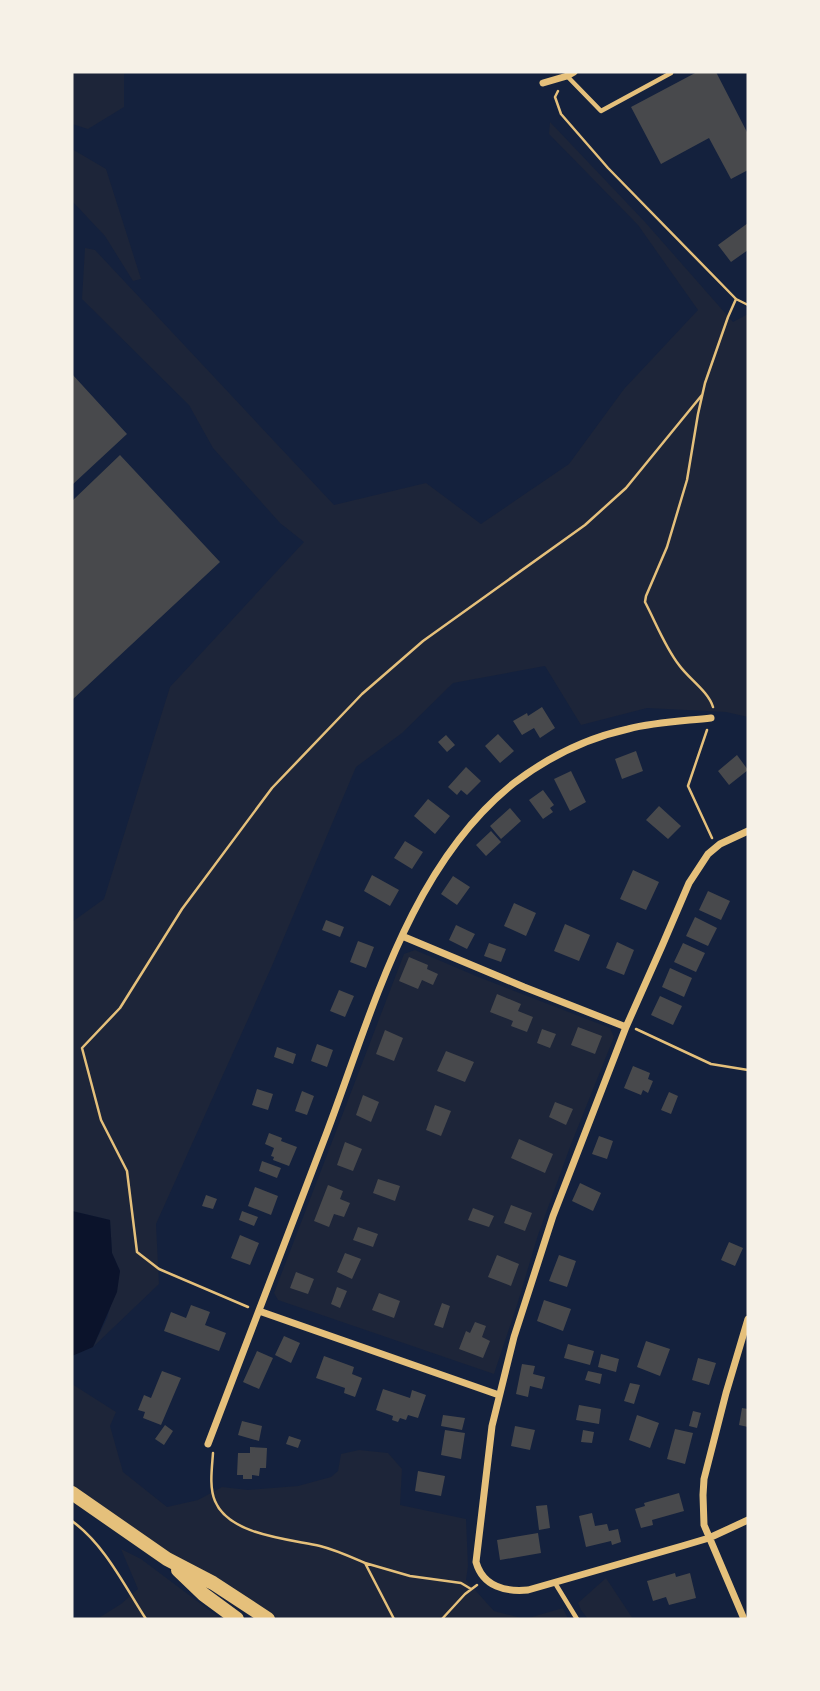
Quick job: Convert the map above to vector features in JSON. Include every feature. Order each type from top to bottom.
[{"type":"highway","points":[[72,1493],[167,1559],[213,1583],[268,1619]]},
{"type":"highway","points":[[167,1559],[203,1594],[237,1619]]},
{"type":"street","points":[[543,83],[570,74]]},
{"type":"street","points":[[208,1444],[371,1012],[402,936],[446,855],[500,796],[524,776],[567,750],[626,729],[711,718]]},
{"type":"street","points":[[748,831],[716,847],[689,883],[626,1027],[553,1216],[514,1336],[499,1395],[490,1435],[476,1555],[478,1568],[485,1578],[499,1588],[528,1590],[709,1538],[748,1520]]},
{"type":"street","points":[[402,936],[626,1027]]},
{"type":"street","points":[[259,1311],[499,1395]]},
{"type":"street","points":[[744,1619],[703,1519],[704,1479],[748,1319]]},
{"type":"lane","points":[[570,74],[601,111],[671,74]]},
{"type":"lane","points":[[555,1583],[578,1619]]},
{"type":"path","points":[[570,74],[555,97],[561,114],[608,168],[736,299],[748,305]]},
{"type":"path","points":[[716,847],[688,786],[713,706],[709,697],[690,680],[677,663],[645,602],[667,547],[687,480],[702,395],[736,299]]},
{"type":"path","points":[[259,1311],[159,1269],[137,1252],[127,1171],[101,1120],[82,1048],[120,1008],[182,909],[271,788],[362,694],[423,641],[585,525],[626,488],[702,395]]},
{"type":"path","points":[[635,1029],[711,1064],[748,1070]]},
{"type":"path","points":[[208,1444],[213,1451],[212,1483],[215,1502],[229,1520],[244,1528],[323,1547],[410,1576],[461,1583],[471,1589]]},
{"type":"path","points":[[72,1521],[93,1539],[146,1619]]},
{"type":"path","points":[[365,1563],[394,1619]]},
{"type":"path","points":[[442,1619],[485,1578]]},
{"type":"shaded area","points":[[72,72],[124,72],[124,107],[88,129],[72,124]]},
{"type":"shaded area","points":[[550,122],[645,222],[733,322],[748,314],[748,717],[726,712],[647,708],[581,725],[545,666],[453,683],[402,733],[356,767],[271,968],[156,1224],[159,1284],[93,1347],[107,1318],[120,1271],[112,1253],[110,1220],[72,1211],[72,922],[104,899],[170,687],[304,542],[280,523],[213,448],[189,405],[82,299],[85,248],[95,250],[334,505],[426,483],[481,524],[569,464],[624,389],[698,310],[638,225],[549,134]]},
{"type":"shaded area","points":[[72,149],[106,169],[141,279],[133,281],[105,236],[72,201]]},
{"type":"shaded area","points":[[415,950],[610,1028],[614,1037],[538,1235],[494,1374],[278,1300],[274,1293],[404,954]]},
{"type":"shaded area","points":[[72,1211],[110,1220],[112,1253],[120,1271],[117,1292],[93,1347],[72,1356]]},
{"type":"shaded area","points":[[72,1384],[116,1412],[110,1426],[123,1472],[167,1507],[198,1500],[222,1487],[248,1490],[298,1486],[331,1477],[338,1471],[341,1454],[359,1450],[388,1453],[402,1469],[400,1505],[466,1519],[466,1580],[494,1611],[525,1619],[261,1619],[72,1487]]},
{"type":"shaded area","points":[[121,1549],[141,1559],[221,1619],[97,1619],[138,1589]]},
{"type":"shaded area","points":[[606,1578],[633,1619],[588,1619],[581,1610],[578,1603]]},
{"type":"shaded area","points":[[563,1608],[568,1619],[525,1619]]},
{"type":"building","points":[[697,72],[716,72],[748,134],[748,170],[731,179],[709,138],[661,164],[631,107]]},
{"type":"building","points":[[748,223],[748,250],[731,262],[718,245]]},
{"type":"building","points":[[72,374],[127,434],[72,485]]},
{"type":"building","points":[[120,455],[220,562],[72,700],[72,501]]},
{"type":"building","points":[[542,707],[555,728],[540,738],[534,728],[522,735],[513,721]]},
{"type":"building","points":[[498,734],[514,751],[500,763],[485,746]]},
{"type":"building","points":[[446,735],[455,745],[447,752],[438,742]]},
{"type":"building","points":[[636,751],[643,771],[622,779],[615,759]]},
{"type":"building","points":[[737,755],[748,770],[729,785],[718,771]]},
{"type":"building","points":[[466,767],[481,781],[467,795],[461,790],[457,795],[448,787]]},
{"type":"building","points":[[571,771],[586,802],[570,811],[554,779]]},
{"type":"building","points":[[543,790],[554,805],[550,808],[553,812],[543,819],[529,800]]},
{"type":"building","points":[[428,799],[450,816],[435,834],[414,816]]},
{"type":"building","points":[[659,806],[681,826],[668,839],[646,820]]},
{"type":"building","points":[[510,808],[521,821],[501,839],[490,826]]},
{"type":"building","points":[[491,831],[501,842],[486,856],[476,845]]},
{"type":"building","points":[[405,841],[423,852],[412,869],[394,858]]},
{"type":"building","points":[[633,870],[659,882],[646,910],[620,899]]},
{"type":"building","points":[[372,875],[399,890],[390,906],[364,891]]},
{"type":"building","points":[[453,876],[470,887],[457,905],[441,894]]},
{"type":"building","points":[[708,891],[730,901],[721,920],[699,910]]},
{"type":"building","points":[[514,903],[536,913],[526,936],[504,926]]},
{"type":"building","points":[[695,917],[717,928],[708,946],[686,936]]},
{"type":"building","points":[[326,920],[344,927],[340,937],[322,930]]},
{"type":"building","points":[[565,924],[590,935],[579,961],[554,951]]},
{"type":"building","points":[[456,925],[475,934],[467,949],[449,940]]},
{"type":"building","points":[[358,941],[374,947],[366,968],[350,962]]},
{"type":"building","points":[[617,942],[634,950],[624,975],[606,968]]},
{"type":"building","points":[[489,943],[506,949],[501,962],[484,956]]},
{"type":"building","points":[[683,943],[705,953],[696,972],[674,962]]},
{"type":"building","points":[[409,957],[428,965],[427,969],[438,974],[433,985],[422,980],[418,989],[399,981]]},
{"type":"building","points":[[670,968],[692,978],[684,997],[662,987]]},
{"type":"building","points":[[339,990],[354,996],[345,1017],[330,1011]]},
{"type":"building","points":[[497,994],[521,1004],[518,1011],[533,1017],[527,1032],[511,1026],[513,1021],[490,1012]]},
{"type":"building","points":[[660,996],[682,1006],[673,1025],[651,1015]]},
{"type":"building","points":[[578,1027],[602,1036],[595,1054],[571,1045]]},
{"type":"building","points":[[542,1029],[556,1034],[550,1048],[537,1043]]},
{"type":"building","points":[[385,1030],[403,1038],[394,1061],[376,1054]]},
{"type":"building","points":[[317,1044],[333,1050],[327,1067],[311,1061]]},
{"type":"building","points":[[277,1047],[296,1054],[293,1064],[274,1057]]},
{"type":"building","points":[[446,1051],[474,1062],[465,1082],[437,1071]]},
{"type":"building","points":[[633,1066],[650,1073],[648,1079],[653,1081],[648,1093],[643,1090],[641,1095],[624,1088]]},
{"type":"building","points":[[257,1089],[273,1094],[268,1110],[252,1105]]},
{"type":"building","points":[[302,1091],[314,1096],[307,1115],[295,1111]]},
{"type":"building","points":[[669,1092],[678,1096],[671,1114],[661,1110]]},
{"type":"building","points":[[363,1095],[379,1102],[371,1122],[356,1115]]},
{"type":"building","points":[[555,1102],[573,1109],[566,1125],[549,1117]]},
{"type":"building","points":[[435,1105],[451,1111],[441,1136],[426,1130]]},
{"type":"building","points":[[269,1133],[297,1147],[289,1166],[273,1160],[274,1157],[271,1156],[274,1148],[265,1144]]},
{"type":"building","points":[[599,1136],[613,1141],[607,1159],[592,1154]]},
{"type":"building","points":[[519,1139],[553,1154],[545,1173],[511,1158]]},
{"type":"building","points":[[345,1142],[362,1149],[353,1171],[337,1165]]},
{"type":"building","points":[[262,1161],[281,1168],[277,1178],[259,1171]]},
{"type":"building","points":[[378,1179],[400,1186],[395,1201],[373,1193]]},
{"type":"building","points":[[580,1183],[601,1193],[593,1211],[572,1201]]},
{"type":"building","points":[[328,1185],[343,1191],[340,1199],[350,1203],[344,1217],[334,1214],[329,1227],[314,1221]]},
{"type":"building","points":[[255,1187],[278,1196],[271,1215],[248,1206]]},
{"type":"building","points":[[206,1195],[217,1199],[213,1209],[202,1206]]},
{"type":"building","points":[[511,1205],[532,1213],[525,1231],[504,1223]]},
{"type":"building","points":[[473,1208],[494,1216],[489,1227],[468,1220]]},
{"type":"building","points":[[242,1211],[258,1217],[254,1226],[239,1220]]},
{"type":"building","points":[[358,1227],[378,1234],[373,1247],[353,1240]]},
{"type":"building","points":[[240,1235],[259,1243],[250,1265],[231,1258]]},
{"type":"building","points":[[729,1242],[743,1248],[735,1266],[721,1260]]},
{"type":"building","points":[[345,1253],[361,1259],[352,1279],[337,1272]]},
{"type":"building","points":[[497,1255],[519,1264],[511,1286],[488,1277]]},
{"type":"building","points":[[559,1255],[576,1261],[567,1287],[549,1281]]},
{"type":"building","points":[[296,1272],[314,1279],[308,1294],[290,1288]]},
{"type":"building","points":[[337,1287],[347,1291],[340,1308],[331,1304]]},
{"type":"building","points":[[379,1293],[400,1301],[394,1318],[372,1310]]},
{"type":"building","points":[[544,1300],[571,1309],[563,1331],[537,1321]]},
{"type":"building","points":[[442,1303],[450,1306],[443,1328],[434,1325]]},
{"type":"building","points":[[191,1305],[210,1312],[205,1325],[226,1333],[219,1351],[164,1331],[171,1312],[186,1318]]},
{"type":"building","points":[[475,1322],[486,1326],[482,1337],[490,1341],[483,1358],[459,1349],[466,1331],[470,1333]]},
{"type":"building","points":[[284,1336],[300,1343],[291,1363],[275,1355]]},
{"type":"building","points":[[646,1341],[670,1349],[660,1376],[637,1367]]},
{"type":"building","points":[[568,1344],[594,1351],[590,1365],[564,1358]]},
{"type":"building","points":[[257,1351],[273,1358],[259,1389],[243,1382]]},
{"type":"building","points":[[601,1354],[619,1359],[616,1372],[598,1367]]},
{"type":"building","points":[[324,1356],[354,1367],[352,1374],[362,1378],[355,1397],[344,1393],[345,1388],[316,1378]]},
{"type":"building","points":[[698,1358],[716,1363],[709,1385],[692,1380]]},
{"type":"building","points":[[522,1364],[535,1366],[533,1374],[545,1377],[542,1389],[530,1386],[528,1397],[516,1394]]},
{"type":"building","points":[[162,1371],[181,1378],[161,1425],[143,1418],[145,1412],[138,1410],[144,1395],[151,1398]]},
{"type":"building","points":[[588,1371],[602,1374],[600,1384],[585,1380]]},
{"type":"building","points":[[630,1383],[640,1385],[634,1404],[624,1401]]},
{"type":"building","points":[[383,1389],[410,1398],[412,1390],[426,1395],[418,1418],[408,1415],[406,1420],[400,1418],[398,1422],[392,1420],[393,1416],[376,1410]]},
{"type":"building","points":[[579,1405],[601,1409],[599,1424],[576,1420]]},
{"type":"building","points":[[742,1408],[748,1409],[748,1427],[739,1425]]},
{"type":"building","points":[[693,1411],[701,1413],[697,1428],[689,1426]]},
{"type":"building","points":[[443,1415],[465,1418],[462,1430],[441,1426]]},
{"type":"building","points":[[637,1415],[659,1423],[650,1448],[629,1440]]},
{"type":"building","points":[[242,1421],[262,1426],[259,1441],[238,1435]]},
{"type":"building","points":[[165,1425],[173,1431],[164,1445],[155,1439]]},
{"type":"building","points":[[515,1426],[535,1430],[530,1450],[511,1446]]},
{"type":"building","points":[[675,1429],[693,1433],[685,1464],[667,1459]]},
{"type":"building","points":[[445,1430],[465,1433],[461,1459],[441,1455]]},
{"type":"building","points":[[583,1430],[594,1432],[592,1443],[581,1442]]},
{"type":"building","points":[[289,1436],[301,1440],[298,1448],[286,1444]]},
{"type":"building","points":[[250,1447],[267,1448],[266,1468],[260,1468],[259,1476],[252,1475],[252,1479],[243,1479],[243,1475],[237,1475],[238,1453],[250,1453]]},
{"type":"building","points":[[418,1471],[445,1476],[441,1496],[415,1491]]},
{"type":"building","points":[[679,1493],[684,1511],[652,1520],[653,1525],[641,1528],[635,1509],[645,1506],[644,1503]]},
{"type":"building","points":[[547,1505],[550,1528],[539,1530],[536,1506]]},
{"type":"building","points":[[592,1513],[595,1526],[607,1524],[609,1531],[618,1529],[621,1542],[612,1545],[611,1541],[586,1547],[579,1516]]},
{"type":"building","points":[[538,1533],[541,1553],[500,1560],[497,1540]]},
{"type":"building","points":[[675,1573],[676,1577],[690,1573],[696,1598],[669,1605],[666,1597],[653,1601],[647,1581]]}]
